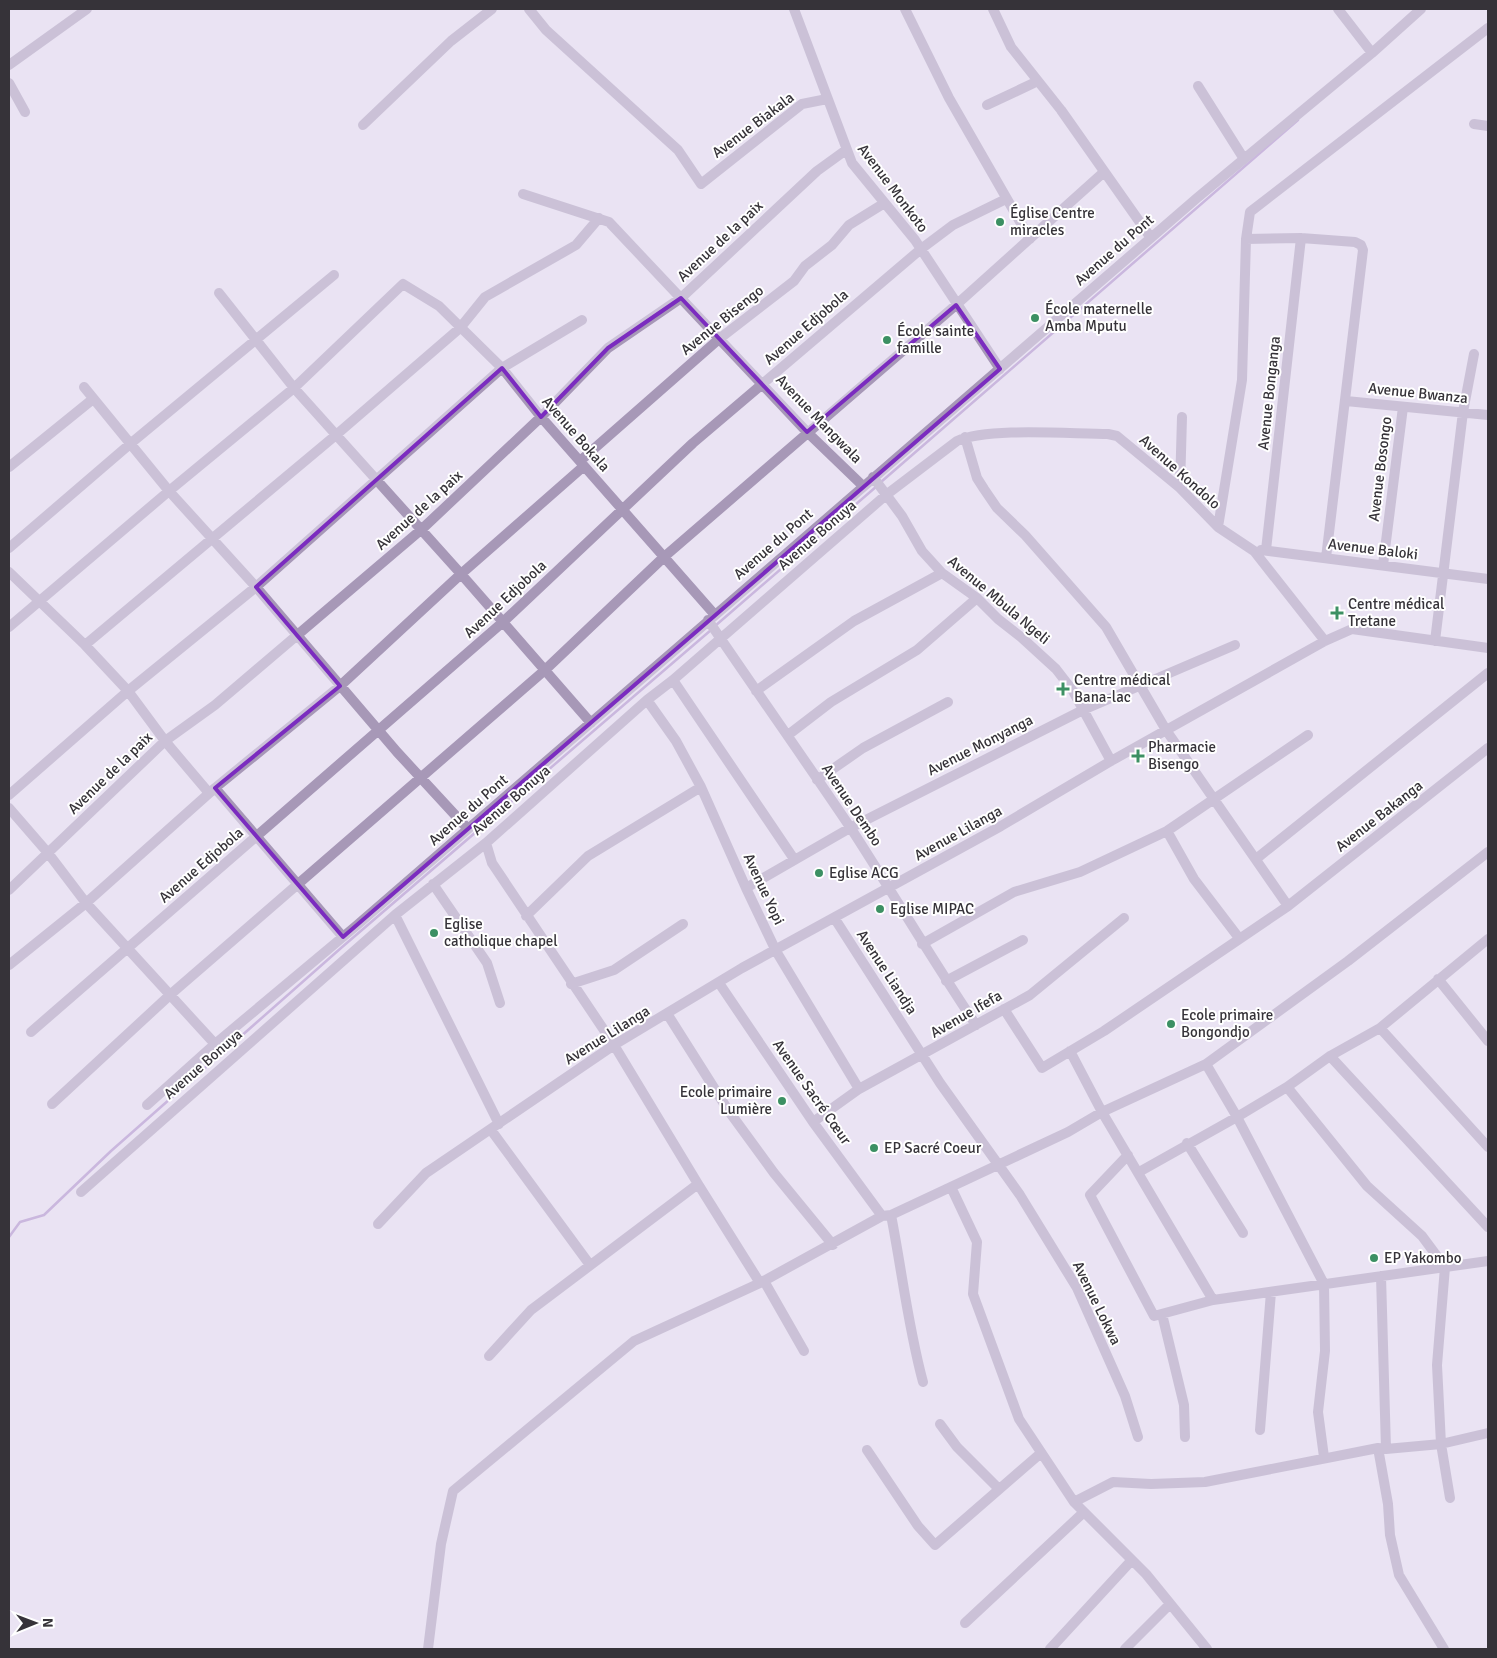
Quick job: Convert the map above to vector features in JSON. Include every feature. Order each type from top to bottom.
[{"type":"street","points":[[9,66],[87,9]]},
{"type":"street","points":[[363,125],[451,41],[492,9]]},
{"type":"street","name":"Avenue Biakala","points":[[529,9],[546,30],[678,150],[701,184],[802,104],[827,99]]},
{"type":"street","name":"Avenue Monkoto","points":[[794,9],[852,163],[921,249],[1000,370]]},
{"type":"street","points":[[905,9],[949,98],[1030,239]]},
{"type":"street","points":[[993,9],[1011,47],[1061,110],[1151,238]]},
{"type":"street","points":[[1338,9],[1372,53]]},
{"type":"street","name":"Avenue du Pont","points":[[147,1104],[591,723],[714,625],[864,486],[879,485],[1000,370],[1151,238],[1372,53],[1421,9]]},
{"type":"street","points":[[1218,527],[1242,380],[1246,239],[1250,212],[1488,28]]},
{"type":"street","points":[[987,105],[1038,81]]},
{"type":"street","points":[[9,83],[25,112]]},
{"type":"street","points":[[1198,86],[1244,159]]},
{"type":"street","points":[[1474,124],[1488,126]]},
{"type":"street","name":"Avenue de la paix","points":[[9,890],[165,741],[215,705],[295,635],[422,530],[541,417],[608,348],[681,298],[817,171],[846,150]]},
{"type":"street","points":[[52,1104],[170,994],[545,670],[664,557],[956,305],[1104,172]]},
{"type":"street","name":"Avenue Mangwala","points":[[523,194],[609,222],[807,432],[864,486]]},
{"type":"street","name":"Avenue Edjobola","points":[[31,1032],[257,835],[380,732],[504,622],[693,443],[921,249],[954,225],[1006,199]]},
{"type":"street","name":"Avenue Bisengo","points":[[9,965],[86,903],[212,790],[340,686],[719,339],[794,281],[805,266],[832,245],[849,225],[883,204]]},
{"type":"street","points":[[85,645],[336,435],[460,328],[485,297],[576,245],[599,218]]},
{"type":"street","points":[[1246,239],[1301,238],[1355,242],[1361,245],[1346,401],[1326,558]]},
{"type":"street","name":"Avenue Bonganga","points":[[1266,550],[1301,238]]},
{"type":"street","points":[[9,548],[130,444],[334,275]]},
{"type":"street","name":"Avenue Bokala","points":[[294,388],[404,284],[439,306],[502,368],[541,417],[664,557],[714,625]]},
{"type":"street","points":[[219,293],[294,388],[504,622],[591,723]]},
{"type":"street","points":[[9,795],[128,691],[256,587],[502,368],[582,320]]},
{"type":"street","points":[[1435,640],[1463,412],[1474,354]]},
{"type":"street","points":[[84,387],[169,491],[256,587],[295,635],[380,732],[468,829]]},
{"type":"street","points":[[9,627],[294,388]]},
{"type":"street","points":[[9,467],[93,399]]},
{"type":"street","name":"Avenue Bwanza","points":[[1346,401],[1488,415]]},
{"type":"street","name":"Avenue Bosongo","points":[[1383,565],[1403,407]]},
{"type":"street","points":[[1180,488],[1182,417]]},
{"type":"street","name":"Avenue Kondolo","points":[[965,437],[1000,433],[1108,434],[1117,436],[1180,488],[1218,527],[1254,551],[1325,641]]},
{"type":"street","points":[[965,437],[977,478],[997,508],[1025,535],[1106,627],[1166,730],[1288,906]]},
{"type":"street","name":"Avenue Bonuya","points":[[81,1192],[395,915],[486,843],[647,700],[673,680],[714,625],[879,485],[965,437]]},
{"type":"street","name":"Avenue Mbula Ngeli","points":[[879,485],[902,516],[922,551],[942,573],[977,598],[998,619],[1056,669],[1073,691],[1112,761]]},
{"type":"street","name":"Avenue Baloki","points":[[1254,551],[1266,550],[1488,579]]},
{"type":"street","points":[[9,572],[85,645],[128,691],[165,741],[257,835],[343,937]]},
{"type":"street","points":[[756,691],[854,621],[942,573]]},
{"type":"street","points":[[788,735],[831,702],[917,650],[977,598]]},
{"type":"street","name":"Avenue Dembo","points":[[714,625],[756,691],[788,735],[890,888],[922,944],[976,1025]]},
{"type":"street","name":"Avenue Lilanga","points":[[378,1224],[426,1173],[614,1045],[668,1015],[686,1001],[835,919],[1325,641],[1352,629],[1488,648]]},
{"type":"street","name":"Avenue Monyanga","points":[[746,888],[850,828],[1083,710],[1235,645]]},
{"type":"street","points":[[1256,859],[1488,673]]},
{"type":"street","points":[[673,680],[794,859]]},
{"type":"street","name":"Avenue Yopi","points":[[647,700],[676,741],[701,787],[776,951],[860,1089]]},
{"type":"street","points":[[817,780],[864,748],[948,702]]},
{"type":"street","points":[[922,944],[1014,892],[1080,872],[1167,831],[1216,800],[1308,735]]},
{"type":"street","name":"Avenue Bakanga","points":[[1004,1009],[1042,1068],[1104,1031],[1288,906],[1488,748]]},
{"type":"street","points":[[526,916],[588,856],[701,787]]},
{"type":"street","points":[[9,808],[48,853],[86,903],[215,1044]]},
{"type":"street","points":[[1167,831],[1194,879],[1239,938]]},
{"type":"street","points":[[486,843],[492,863],[614,1045],[698,1184],[762,1282],[804,1351]]},
{"type":"street","points":[[428,1649],[440,1544],[453,1491],[634,1341],[762,1282],[886,1216],[1068,1132],[1102,1112],[1206,1064],[1348,961],[1488,852]]},
{"type":"street","points":[[434,884],[487,963],[500,1004]]},
{"type":"street","points":[[395,915],[495,1127],[590,1265]]},
{"type":"street","name":"Avenue Ifefa","points":[[813,1122],[860,1089],[1030,995],[1124,918]]},
{"type":"street","name":"Avenue Liandja","points":[[835,919],[922,1056],[998,1164]]},
{"type":"street","points":[[572,984],[614,970],[683,924]]},
{"type":"street","points":[[1139,1172],[1288,1087],[1330,1056],[1380,1028],[1488,939]]},
{"type":"street","points":[[946,981],[1023,940]]},
{"type":"street","points":[[1438,979],[1488,1041]]},
{"type":"street","name":"Avenue Sacré Cœur","points":[[719,983],[813,1122],[886,1216]]},
{"type":"street","points":[[668,1015],[728,1110],[774,1173],[833,1245]]},
{"type":"street","points":[[1380,1028],[1488,1147]]},
{"type":"street","points":[[1070,1051],[1102,1112],[1213,1300]]},
{"type":"street","points":[[1330,1056],[1488,1227]]},
{"type":"street","points":[[1206,1064],[1237,1117],[1324,1284],[1325,1351],[1318,1412],[1324,1457]]},
{"type":"street","points":[[1288,1087],[1367,1186],[1422,1236],[1445,1267],[1437,1365],[1441,1444],[1450,1498]]},
{"type":"street","points":[[1187,1143],[1243,1234]]},
{"type":"street","points":[[1128,1155],[1090,1195],[1154,1316],[1213,1300],[1488,1262]]},
{"type":"street","name":"Avenue Lokwa","points":[[998,1164],[1077,1288],[1125,1396],[1138,1437]]},
{"type":"street","points":[[489,1356],[531,1310],[698,1184]]},
{"type":"street","points":[[951,1187],[977,1242],[973,1294],[1019,1418],[1074,1502],[1146,1574],[1169,1605],[1207,1649]]},
{"type":"street","points":[[886,1216],[903,1277],[913,1347],[923,1382]]},
{"type":"street","points":[[1381,1276],[1382,1449],[1390,1535],[1399,1575],[1444,1649]]},
{"type":"street","points":[[1260,1430],[1271,1292]]},
{"type":"street","points":[[1162,1314],[1184,1405],[1185,1437]]},
{"type":"street","points":[[940,1424],[957,1447],[999,1489]]},
{"type":"street","points":[[1074,1502],[1113,1482],[1151,1484],[1205,1482],[1324,1457],[1382,1449],[1441,1444],[1488,1432]]},
{"type":"street","points":[[867,1450],[918,1526],[935,1546],[1041,1453]]},
{"type":"street","points":[[966,1624],[1084,1512]]},
{"type":"street","points":[[1050,1649],[1131,1561]]},
{"type":"street","points":[[1125,1649],[1169,1605]]},
{"type":"highlighted area","points":[[681,298],[807,432],[956,305],[1000,369],[343,937],[215,788],[340,686],[256,587],[502,368],[541,417],[608,348]]},
{"type":"waterway","points":[[881,482],[1298,120]]},
{"type":"waterway","points":[[715,626],[877,486]]},
{"type":"waterway","points":[[9,1237],[20,1222],[44,1215],[111,1151],[341,948],[711,630]]},
{"type":"place","name":"Église Centre miracles","points":[[1000,222]]},
{"type":"place","name":"École maternelle Amba Mputu","points":[[1035,318]]},
{"type":"place","name":"École sainte famille","points":[[887,340]]},
{"type":"place","name":"Centre médical Tretane","points":[[1337,613]]},
{"type":"place","name":"Centre médical Bana-lac","points":[[1063,689]]},
{"type":"place","name":"Pharmacie Bisengo","points":[[1138,756]]},
{"type":"place","name":"Eglise ACG","points":[[819,873]]},
{"type":"place","name":"Eglise MIPAC","points":[[880,909]]},
{"type":"place","name":"Eglise catholique chapel","points":[[434,933]]},
{"type":"place","name":"Ecole primaire Bongondjo","points":[[1171,1024]]},
{"type":"place","name":"Ecole primaire Lumière","points":[[782,1101]]},
{"type":"place","name":"EP Sacré Coeur","points":[[874,1148]]},
{"type":"place","name":"EP Yakombo","points":[[1374,1258]]}]
